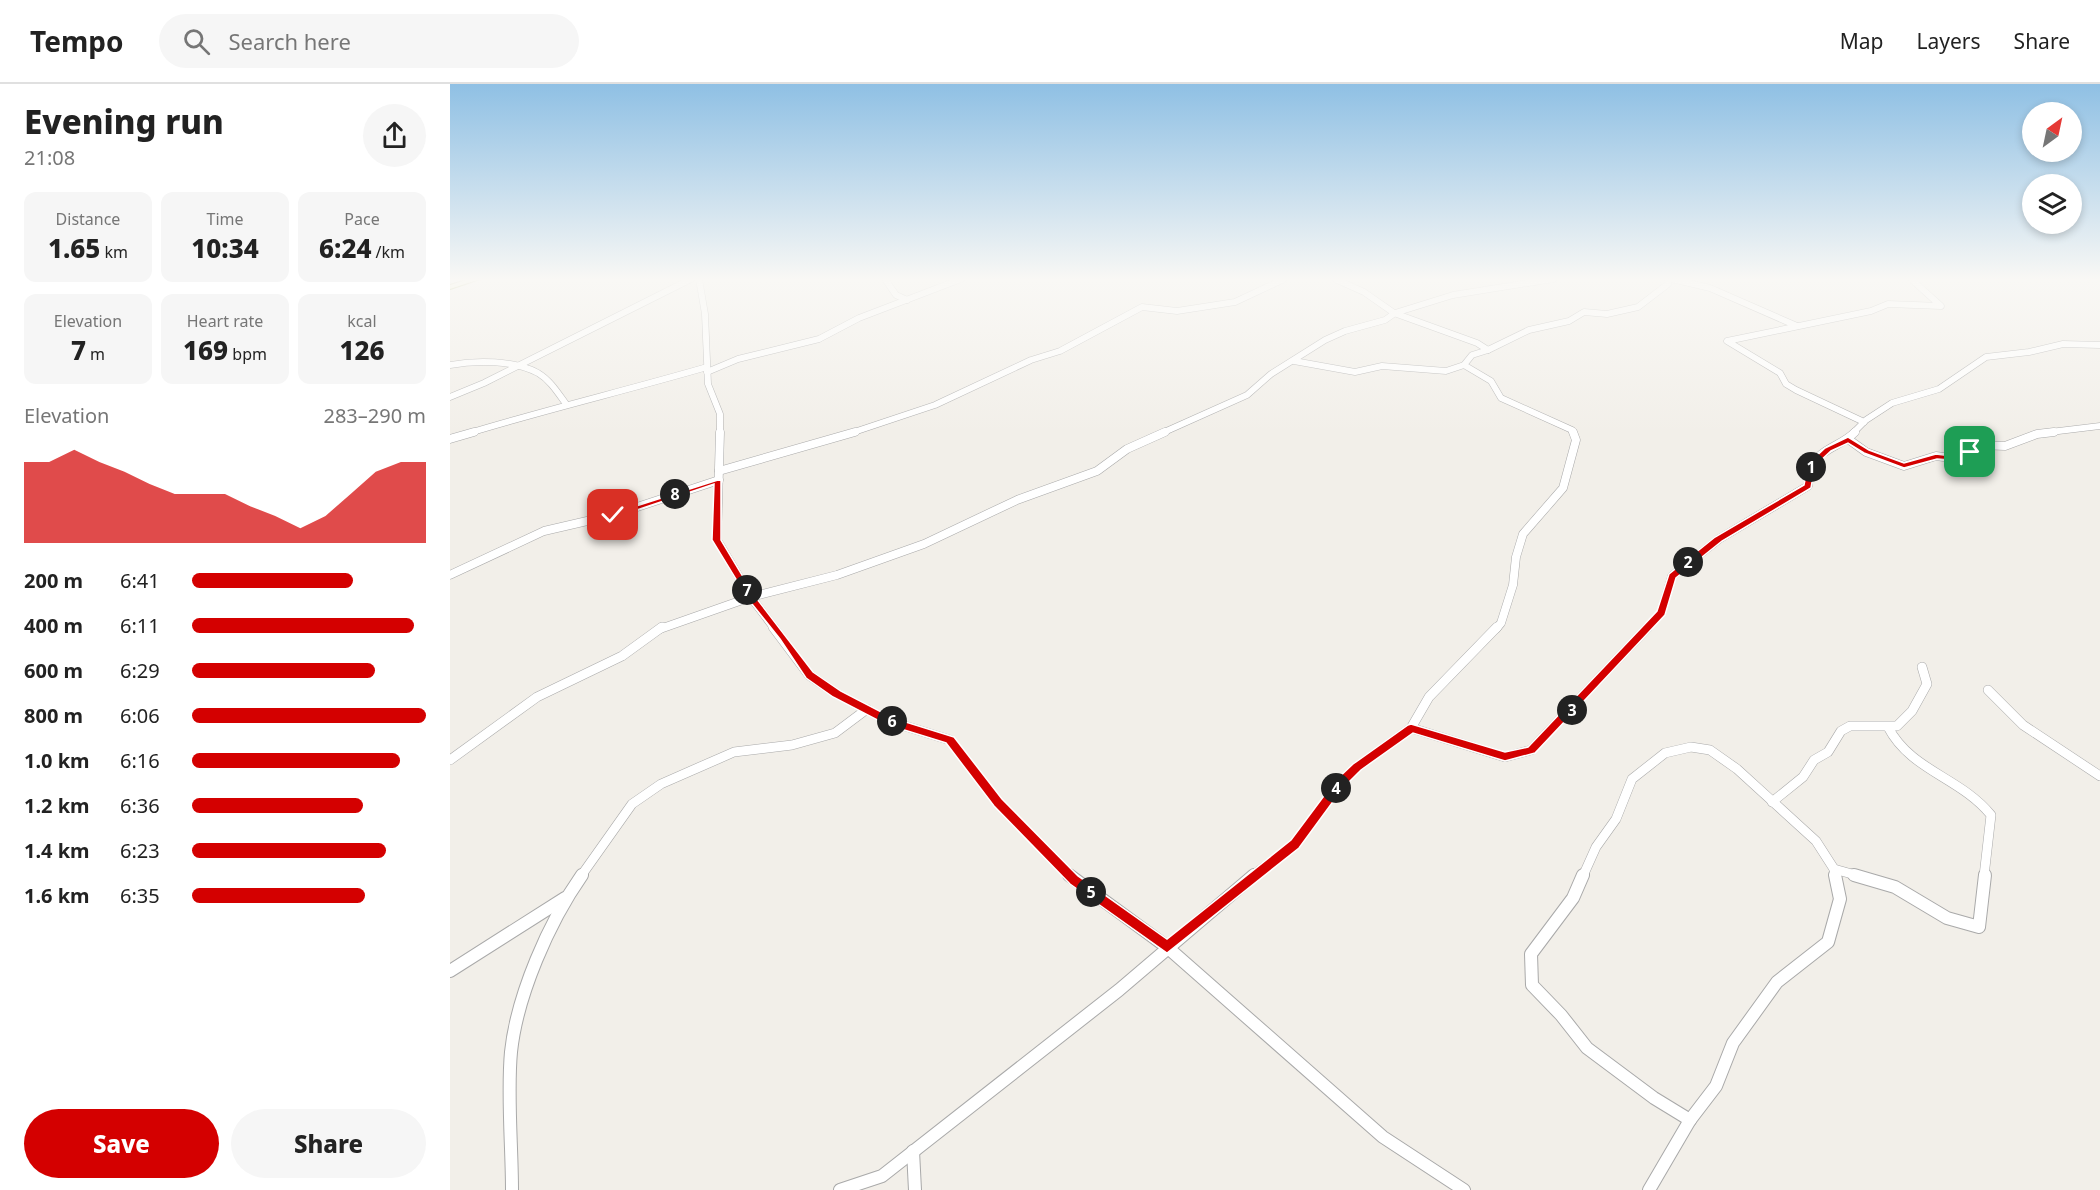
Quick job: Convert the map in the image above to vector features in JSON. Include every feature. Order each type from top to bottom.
[{"type":"street","points":[[450,397],[484,384],[588,331]]},
{"type":"street","points":[[706,331],[708,384],[720,414],[717,540],[751,597],[783,636],[809,675],[837,694],[889,721],[950,740],[998,803],[1074,880],[1167,947],[1383,1137],[1464,1190]]},
{"type":"street","points":[[450,439],[566,404],[609,396],[707,370],[738,359],[819,339],[835,331]]},
{"type":"street","points":[[450,575],[544,531],[613,515],[719,476],[935,405],[1031,360],[1060,351],[1098,331]]},
{"type":"street","points":[[450,760],[537,697],[622,656],[665,625],[751,597],[837,575],[924,544],[1017,500],[1097,471],[1127,449],[1247,395],[1271,374],[1325,340],[1346,331]]},
{"type":"street","points":[[1450,331],[1467,336],[1488,350]]},
{"type":"street","points":[[1293,361],[1347,371],[1382,366],[1446,370],[1464,365],[1473,355],[1528,331]]},
{"type":"street","points":[[1775,331],[1726,341],[1780,374],[1786,384],[1796,390],[1864,422]]},
{"type":"street","points":[[1411,728],[1505,757],[1531,750],[1661,612],[1672,576],[1719,539],[1808,486],[1811,466],[1828,449],[1848,439],[1864,422],[1892,403],[1939,389],[1986,357],[2029,352],[2064,344],[2100,345]]},
{"type":"street","points":[[450,365],[461,362],[518,366],[538,373],[566,404]]},
{"type":"street","points":[[840,1190],[882,1176],[1119,990],[1167,947],[1295,844],[1339,784],[1357,767],[1411,728],[1429,697],[1502,623],[1513,585],[1516,557],[1523,534],[1563,488],[1576,440],[1572,430],[1501,398],[1491,381],[1464,365]]},
{"type":"street","points":[[1848,439],[1866,452],[1904,466],[1936,456],[1951,458],[1980,445],[2005,446],[2037,434],[2100,426]]},
{"type":"street","points":[[1772,802],[1803,777],[1814,760],[1828,752],[1841,732],[1850,726],[1897,726],[1912,711],[1927,684],[1922,667]]},
{"type":"street","points":[[1988,690],[1994,699],[2018,720],[2100,776]]},
{"type":"street","points":[[512,1190],[511,1052],[527,985],[566,898],[632,804],[661,784],[734,752],[792,745],[835,733],[867,709]]},
{"type":"street","points":[[1834,869],[1895,887],[1947,918],[1979,927],[1989,853],[1991,815],[1973,795],[1914,759],[1893,740],[1888,727]]},
{"type":"street","points":[[1649,1190],[1690,1120],[1716,1086],[1733,1043],[1759,1005],[1777,981],[1828,942],[1840,899],[1834,869],[1816,841],[1737,769],[1710,750],[1691,747],[1665,753],[1632,779],[1616,819],[1596,847],[1573,898],[1531,954],[1532,985],[1561,1015],[1587,1048],[1654,1098],[1690,1120]]},
{"type":"street","points":[[450,971],[566,898]]},
{"type":"street","points":[[913,1151],[915,1190]]},
{"type":"route","points":[[613,515],[718,480],[717,540],[751,597],[783,636],[809,675],[837,694],[889,721],[950,740],[998,803],[1074,880],[1167,947],[1295,844],[1339,784],[1357,767],[1411,728],[1505,757],[1531,750],[1570,712],[1661,612],[1672,576],[1719,539],[1808,486],[1811,466],[1828,449],[1848,439],[1866,452],[1904,466],[1936,456],[1951,458],[1970,452]]}]
